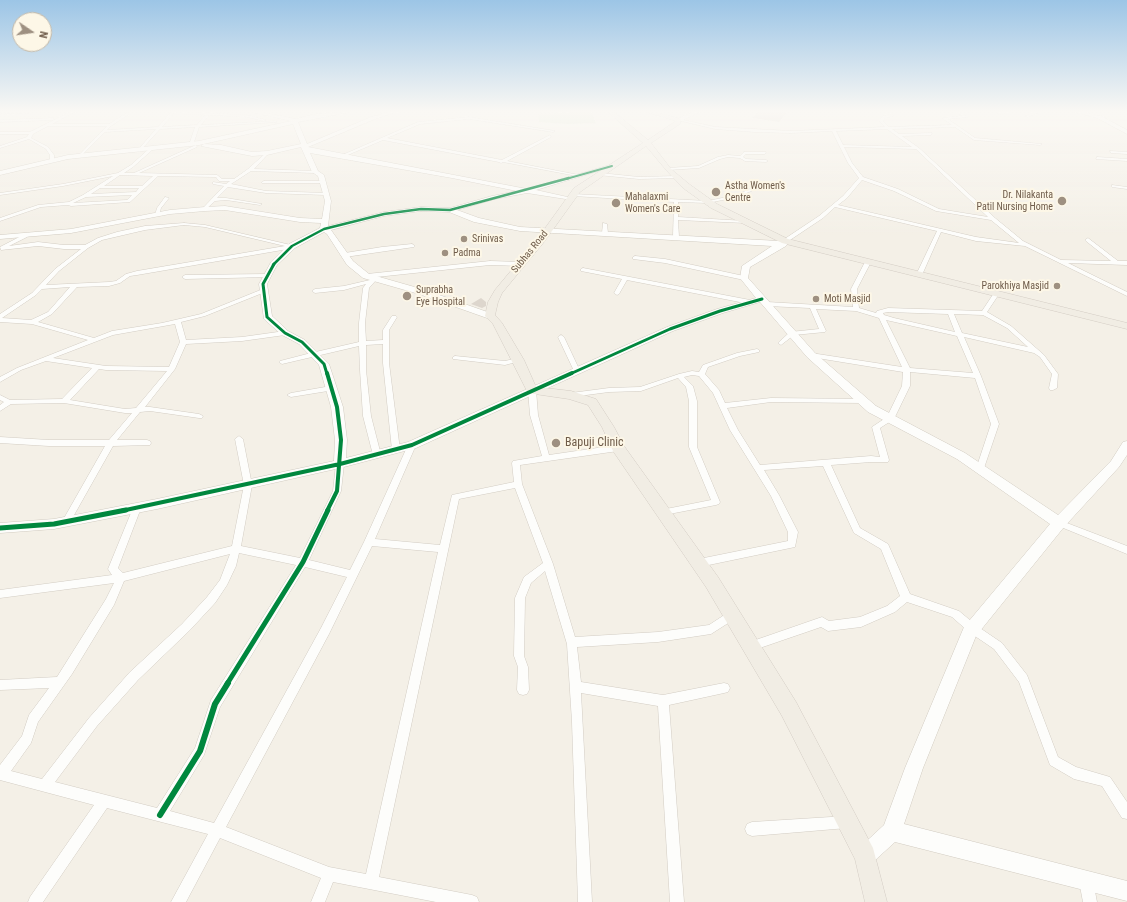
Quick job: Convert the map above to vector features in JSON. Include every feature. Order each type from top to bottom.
[{"type":"main road","name":"Subhas Road","points":[[490,316],[493,302],[498,292],[548,230],[571,197],[600,174],[633,153]]},
{"type":"main road","points":[[656,153],[676,177],[708,202],[784,242],[1127,326]]},
{"type":"main road","points":[[490,316],[497,324],[518,360],[532,390],[571,395],[592,402],[608,427],[618,448],[699,563],[789,709],[866,856],[876,902]]},
{"type":"street","points":[[50,153],[52,160]]},
{"type":"street","points":[[80,156],[83,153]]},
{"type":"street","points":[[0,173],[52,160],[109,153]]},
{"type":"street","points":[[0,220],[40,206],[70,203],[86,196],[101,187],[117,174],[132,166],[146,153]]},
{"type":"street","points":[[133,174],[176,153]]},
{"type":"street","points":[[248,153],[265,153]]},
{"type":"street","points":[[205,209],[227,184],[250,170],[266,153]]},
{"type":"street","points":[[307,153],[315,172]]},
{"type":"street","points":[[330,153],[526,191],[571,197],[708,202],[737,196],[766,184]]},
{"type":"street","points":[[342,156],[349,153]]},
{"type":"street","points":[[456,153],[577,175]]},
{"type":"street","points":[[501,162],[517,153]]},
{"type":"street","points":[[668,169],[695,168],[719,158],[741,157],[750,153]]},
{"type":"street","points":[[845,153],[861,178],[896,190],[938,210],[993,220]]},
{"type":"street","points":[[921,153],[993,220],[1027,245],[1127,294]]},
{"type":"street","points":[[741,157],[745,160],[766,161]]},
{"type":"street","points":[[1097,158],[1127,160]]},
{"type":"street","points":[[450,210],[494,197],[526,191],[612,166]]},
{"type":"street","points":[[160,815],[200,751],[215,704],[303,562],[337,491],[340,464],[337,407],[324,364],[302,342],[285,333],[267,317],[262,284],[274,264],[292,246],[324,225],[328,201],[323,182],[321,175],[315,172],[250,170]]},
{"type":"street","points":[[1,194],[63,185],[117,174],[217,176],[221,180],[233,180]]},
{"type":"street","points":[[70,203],[71,205],[128,201],[158,174]]},
{"type":"street","points":[[600,174],[639,178],[676,177]]},
{"type":"street","points":[[861,178],[845,197],[821,217],[746,266],[744,278],[760,302],[792,333],[811,355],[872,409],[961,456],[1059,523],[1127,550]]},
{"type":"street","points":[[264,182],[323,182]]},
{"type":"street","points":[[215,183],[266,192],[326,194]]},
{"type":"street","points":[[101,187],[143,186]]},
{"type":"street","points":[[1114,186],[1127,188]]},
{"type":"street","points":[[86,196],[137,193]]},
{"type":"street","points":[[157,214],[166,198]]},
{"type":"street","points":[[213,200],[226,199],[260,204]]},
{"type":"street","points":[[676,200],[676,237]]},
{"type":"street","points":[[835,206],[976,239],[1027,245]]},
{"type":"street","points":[[0,237],[71,231],[157,214],[205,209],[225,208],[324,225],[421,209],[450,210],[477,220],[520,229],[784,242]]},
{"type":"street","points":[[676,218],[746,222]]},
{"type":"street","points":[[0,318],[41,287],[57,270],[100,238],[145,228],[184,224],[205,226],[292,246]]},
{"type":"street","points":[[605,224],[605,234]]},
{"type":"street","points":[[324,225],[350,263],[371,279],[422,292],[490,316]]},
{"type":"street","points":[[919,275],[940,230]]},
{"type":"street","points":[[0,248],[25,236]]},
{"type":"street","points":[[1088,240],[1117,263]]},
{"type":"street","points":[[0,248],[38,244],[64,247],[86,247]]},
{"type":"street","points":[[41,287],[74,287],[109,284],[118,282],[128,275],[137,273],[292,246]]},
{"type":"street","points":[[345,255],[382,248],[412,246]]},
{"type":"street","points":[[635,258],[665,261],[744,278]]},
{"type":"street","points":[[1059,261],[1127,263]]},
{"type":"street","points":[[856,309],[854,289],[868,262]]},
{"type":"street","points":[[315,291],[344,288],[371,279],[490,263],[521,264]]},
{"type":"street","points":[[583,270],[625,279],[760,302],[814,308],[856,309],[960,335],[1036,351]]},
{"type":"street","points":[[185,277],[267,276]]},
{"type":"street","points":[[371,279],[366,288],[364,298],[362,343],[368,416],[377,455]]},
{"type":"street","points":[[617,293],[625,279]]},
{"type":"street","points":[[32,322],[50,313],[74,287]]},
{"type":"street","points":[[0,380],[19,369],[112,333],[203,315],[263,291]]},
{"type":"street","points":[[984,313],[996,294]]},
{"type":"street","points":[[0,528],[66,522],[248,485],[396,450],[412,445],[670,329],[720,311],[760,302]]},
{"type":"street","points":[[781,343],[792,333],[823,331],[814,308]]},
{"type":"street","points":[[758,468],[871,459],[886,460],[876,427],[890,419],[906,386],[907,370],[879,312],[888,310],[984,313],[1009,327],[1034,347],[1055,374],[1053,388]]},
{"type":"street","points":[[950,312],[978,376],[995,424],[980,469]]},
{"type":"street","points":[[394,317],[386,330],[386,363],[396,450]]},
{"type":"street","points":[[0,318],[32,322],[96,340]]},
{"type":"street","points":[[66,522],[110,444],[172,369],[183,342],[178,321]]},
{"type":"street","points":[[183,342],[242,339],[285,333]]},
{"type":"street","points":[[561,337],[577,371]]},
{"type":"street","points":[[282,362],[362,343],[386,342]]},
{"type":"street","points":[[701,374],[706,366],[739,354],[758,351]]},
{"type":"street","points":[[811,355],[907,370],[978,376]]},
{"type":"street","points":[[455,358],[505,363],[518,360]]},
{"type":"street","points":[[45,359],[97,367],[172,369]]},
{"type":"street","points":[[64,401],[97,367]]},
{"type":"street","points":[[571,395],[609,390],[641,389],[692,373],[701,374],[716,392],[734,430],[775,495],[793,532],[792,544],[699,563]]},
{"type":"street","points":[[664,512],[716,502],[693,447],[693,401],[689,386],[680,376]]},
{"type":"street","points":[[291,395],[331,388]]},
{"type":"street","points":[[532,390],[534,415],[546,458]]},
{"type":"street","points":[[0,397],[9,402],[64,401],[125,411],[150,409],[200,416]]},
{"type":"street","points":[[722,406],[771,400],[863,401]]},
{"type":"street","points":[[0,409],[9,402]]},
{"type":"street","points":[[46,785],[93,722],[129,682],[186,627],[211,600],[231,566],[236,549],[248,485],[239,439]]},
{"type":"street","points":[[0,440],[49,443],[147,443]]},
{"type":"street","points":[[178,902],[325,631],[369,542],[412,445]]},
{"type":"street","points":[[866,856],[892,831],[914,768],[973,629],[1059,523],[1115,464],[1127,445]]},
{"type":"street","points":[[585,902],[572,642],[548,564],[518,484],[516,463],[618,448]]},
{"type":"street","points":[[826,463],[857,530],[885,547],[906,597],[955,614],[973,629],[998,646],[1023,680],[1054,761],[1074,773],[1106,782],[1127,813]]},
{"type":"street","points":[[371,882],[455,497],[518,484]]},
{"type":"street","points":[[122,578],[113,569],[137,508]]},
{"type":"street","points":[[369,542],[444,549]]},
{"type":"street","points":[[0,594],[122,578],[236,549],[303,562],[353,575]]},
{"type":"street","points":[[523,690],[523,667],[519,656],[520,598],[527,580],[548,564]]},
{"type":"street","points":[[122,578],[110,602],[59,682],[33,719],[27,739],[0,774],[217,830],[329,874],[451,900],[472,902]]},
{"type":"street","points":[[751,646],[822,622],[828,626],[861,622],[891,608],[906,597]]},
{"type":"street","points":[[572,642],[658,637],[711,629],[732,616]]},
{"type":"street","points":[[0,685],[59,682]]},
{"type":"street","points":[[575,687],[663,701],[724,688]]},
{"type":"street","points":[[663,701],[677,902]]},
{"type":"street","points":[[35,902],[104,801]]},
{"type":"street","points":[[752,828],[848,822]]},
{"type":"street","points":[[892,831],[1127,891]]},
{"type":"street","points":[[318,902],[329,874]]},
{"type":"street","points":[[1086,881],[1090,902]]},
{"type":"building","points":[[481,298],[486,302],[486,306],[482,308],[471,304]]},
{"type":"cycle path","points":[[160,815],[200,751],[215,704],[303,562],[337,491],[341,440],[337,407],[324,364],[302,342],[285,333],[267,317],[263,284],[274,264],[292,246],[324,229],[384,214],[421,209],[450,210],[494,197],[526,191],[612,166]]},
{"type":"cycle path","points":[[0,528],[54,524],[157,504],[340,464],[412,445],[670,329],[720,311],[762,299]]},
{"type":"place","name":"Astha Women's Centre","points":[[716,192]]},
{"type":"place","name":"Dr. Nilakanta Patil Nursing Home","points":[[1062,201]]},
{"type":"place","name":"Mahalaxmi Women's Care","points":[[616,203]]},
{"type":"place","name":"Srinivas","points":[[464,239]]},
{"type":"place","name":"Padma","points":[[445,253]]},
{"type":"place","name":"Parokhiya Masjid","points":[[1057,286]]},
{"type":"place","name":"Suprabha Eye Hospital","points":[[407,296]]},
{"type":"place","name":"Moti Masjid","points":[[816,299]]},
{"type":"place","name":"Bapuji Clinic","points":[[556,443]]}]
